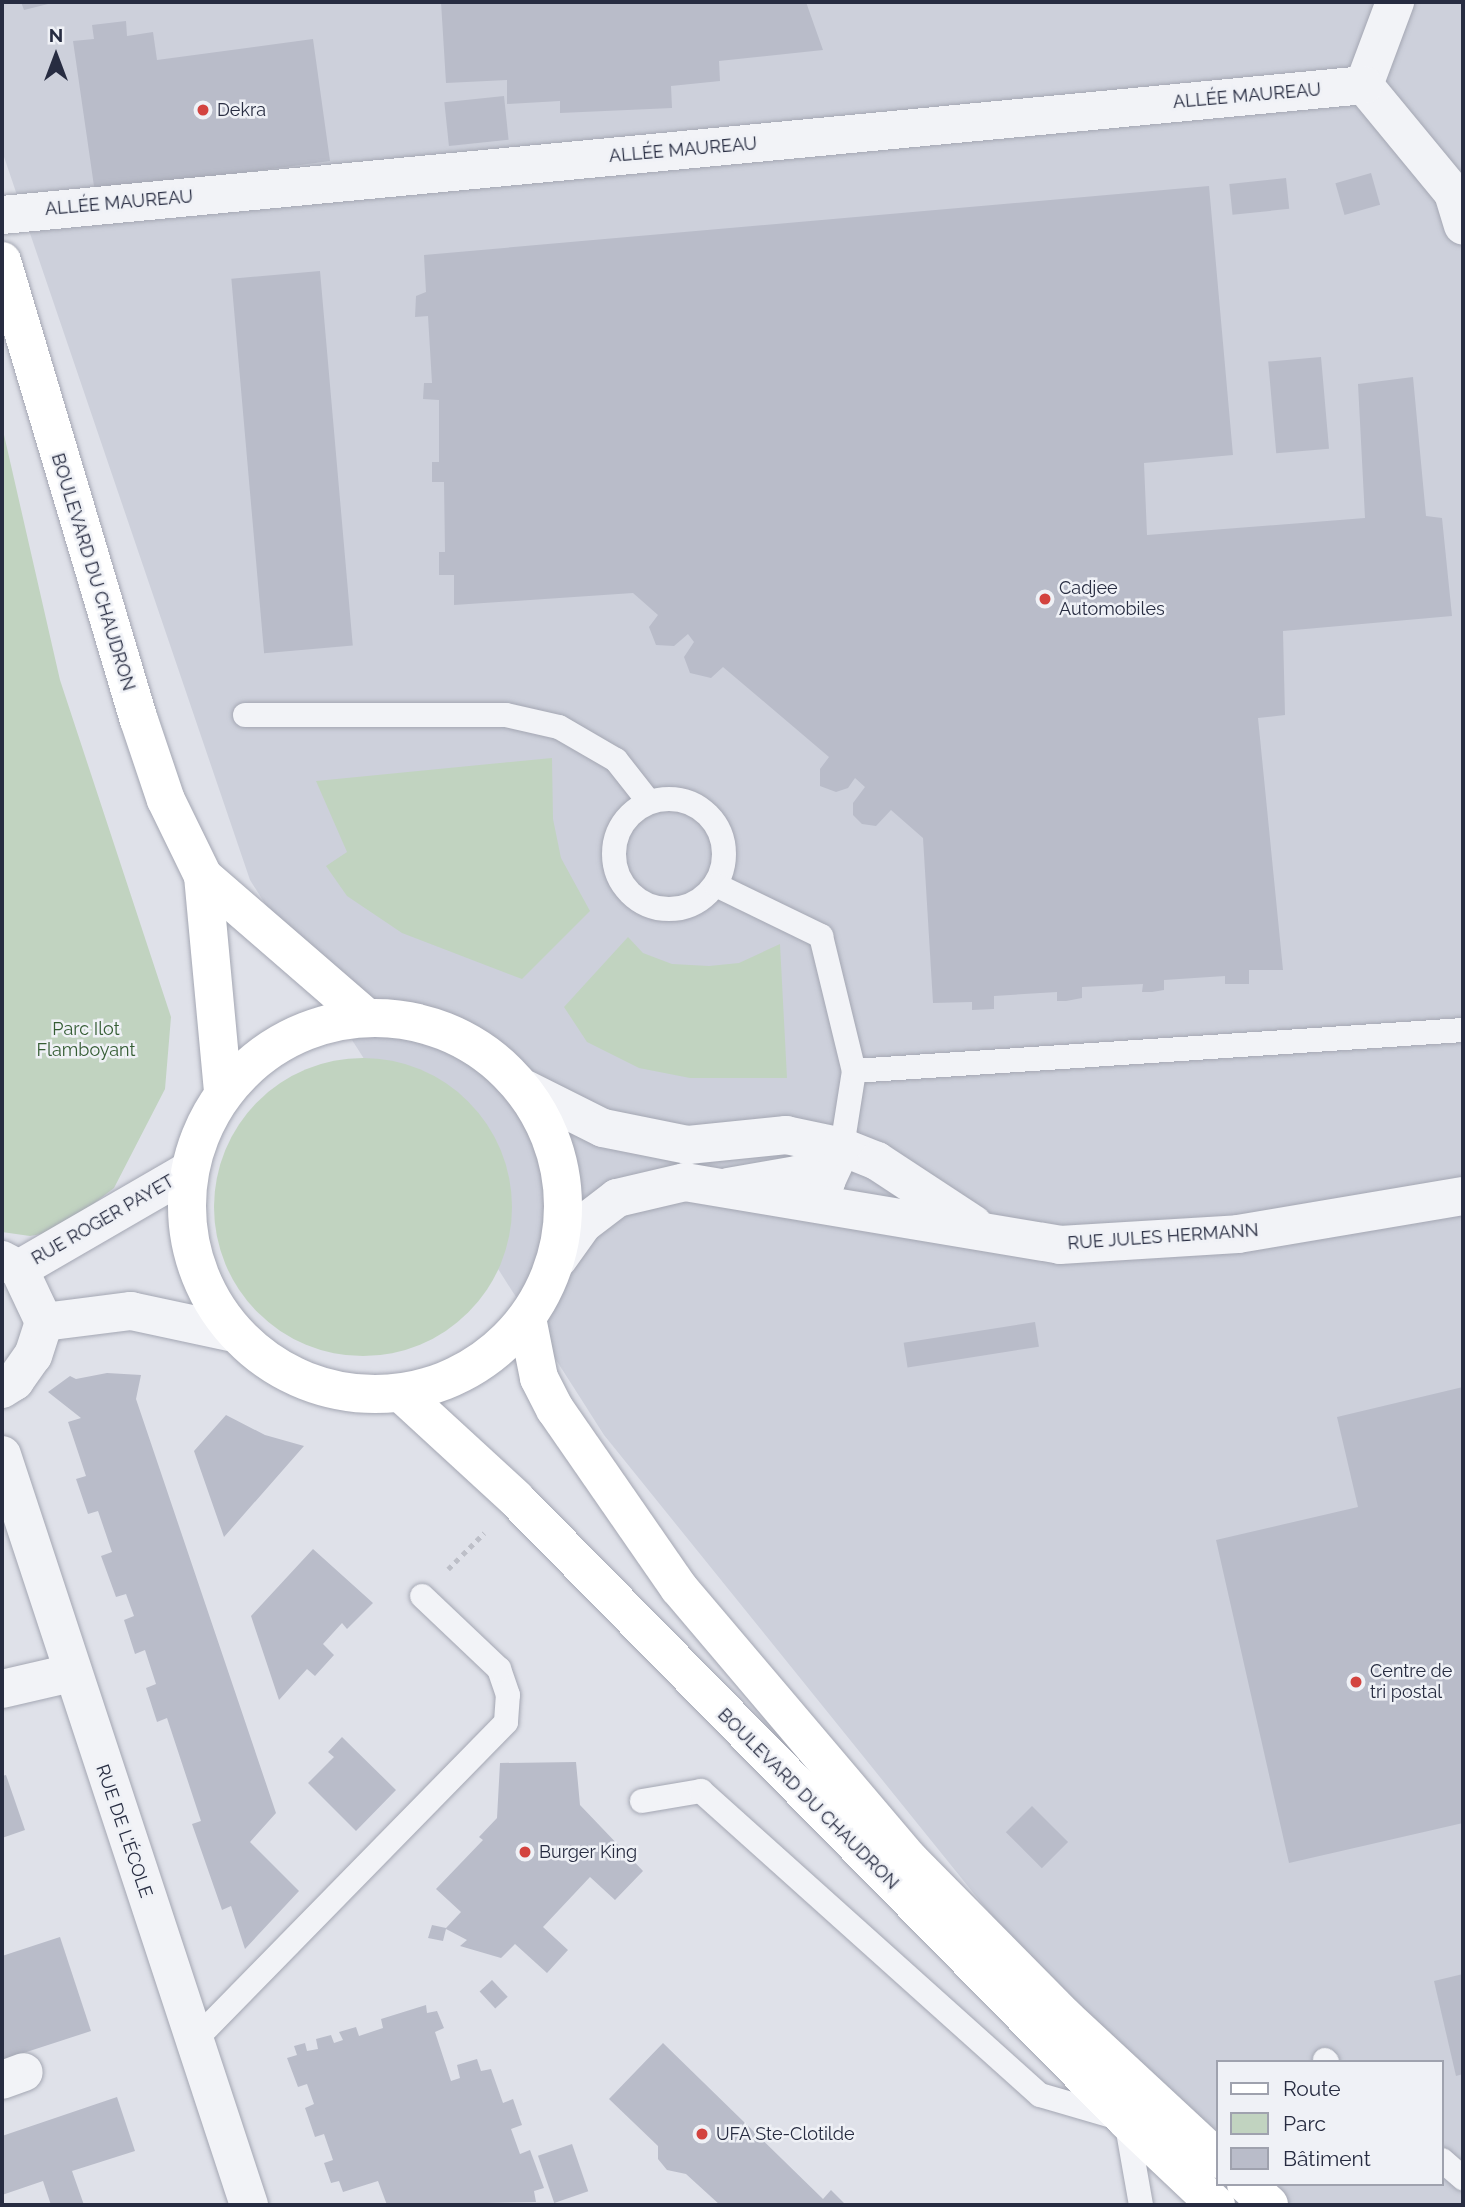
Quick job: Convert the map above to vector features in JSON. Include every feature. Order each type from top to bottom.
[{"type":"main road","name":"BOULEVARD DU CHAUDRON","points":[[2,261],[139,720],[166,800],[203,876],[223,1092]]},
{"type":"main road","name":"BOULEVARD DU CHAUDRON","points":[[203,876],[366,1017]]},
{"type":"main road","points":[[366,1017],[426,1023],[481,1049],[524,1088],[554,1141],[565,1200],[558,1259],[527,1318],[507,1342],[458,1377],[401,1393],[339,1392],[281,1371],[234,1333],[202,1285],[186,1229],[188,1171],[201,1129],[223,1092],[252,1062],[286,1039],[325,1023],[366,1017]]},
{"type":"main road","name":"BOULEVARD DU CHAUDRON","points":[[527,1318],[539,1378],[555,1409],[679,1588],[911,1860],[1065,2017],[1216,2157]]},
{"type":"main road","name":"BOULEVARD DU CHAUDRON","points":[[401,1393],[515,1498],[1126,2120],[1216,2205]]},
{"type":"main road","points":[[1248,2186],[1269,2205]]},
{"type":"street","points":[[1395,2],[1364,85],[1460,203]]},
{"type":"street","name":"ALLÉE MAUREAU","points":[[2,215],[1364,85]]},
{"type":"street","name":"RUE JULES HERMANN","points":[[524,1088],[603,1128],[688,1145],[786,1135],[842,1147],[877,1161],[986,1233]]},
{"type":"street","points":[[722,1188],[797,1175],[826,1181],[842,1147]]},
{"type":"street","name":"RUE ROGER PAYET","points":[[10,1264],[188,1171]]},
{"type":"street","name":"RUE JULES HERMANN","points":[[558,1259],[583,1224],[617,1198],[685,1182],[1060,1245],[1238,1234],[1463,1196]]},
{"type":"street","points":[[2,1389],[15,1381],[33,1355],[44,1322],[10,1264]]},
{"type":"street","points":[[44,1322],[131,1311],[234,1333]]},
{"type":"street","name":"RUE DE L'ÉCOLE","points":[[2,1455],[71,1673],[249,2205]]},
{"type":"street","points":[[2,1689],[71,1673]]},
{"type":"lane","points":[[246,715],[506,715],[559,727],[616,760],[649,802]]},
{"type":"lane","points":[[649,802],[687,802],[705,812],[718,827],[724,846],[716,884],[686,908],[648,906],[631,896],[617,872],[614,845],[620,826],[649,802]]},
{"type":"lane","points":[[716,884],[821,936],[854,1071],[842,1147]]},
{"type":"lane","points":[[854,1071],[1463,1030]]},
{"type":"lane","points":[[194,2041],[506,1721],[508,1696],[499,1669],[422,1596]]},
{"type":"lane","points":[[642,1801],[701,1791],[1040,2095],[1126,2120],[1141,2205]]},
{"type":"lane","points":[[1444,2162],[1463,2178]]},
{"type":"path","points":[[422,1596],[515,1498]]},
{"type":"shaded area","points":[[2,2],[1463,2],[1463,2205],[1290,2205],[1269,2186],[1444,2186],[1444,2060],[1216,2060],[1216,2139],[1059,1999],[604,1435],[250,880],[2,151]]},
{"type":"green space","name":"Parc Ilot Flamboyant","points":[[2,426],[60,680],[171,1017],[165,1089],[114,1188],[58,1231],[30,1236],[2,1232]]},
{"type":"green space","points":[[552,758],[553,819],[561,858],[590,911],[522,979],[402,933],[347,896],[326,866],[347,852],[316,781]]},
{"type":"green space","points":[[628,937],[643,953],[672,964],[709,966],[739,963],[780,944],[787,1078],[690,1078],[639,1068],[587,1042],[564,1007]]},
{"type":"green space","points":[[363,1058],[392,1061],[420,1069],[446,1083],[469,1101],[487,1124],[501,1150],[509,1178],[512,1207],[509,1236],[501,1264],[487,1290],[469,1313],[446,1331],[420,1345],[392,1353],[363,1356],[334,1353],[306,1345],[280,1331],[257,1313],[239,1290],[225,1264],[217,1236],[214,1207],[217,1178],[225,1150],[239,1124],[257,1101],[280,1083],[306,1069],[334,1061]]},
{"type":"building","points":[[21,2],[52,2],[52,3],[24,10]]},
{"type":"building","points":[[441,2],[806,2],[823,50],[719,61],[720,81],[671,86],[672,108],[560,113],[560,101],[507,104],[507,80],[446,83]]},
{"type":"building","name":"Dekra","points":[[126,21],[127,36],[153,32],[157,60],[313,39],[330,161],[95,193],[73,41],[94,39],[92,25]]},
{"type":"building","points":[[504,96],[509,140],[449,146],[444,102]]},
{"type":"building","points":[[1371,173],[1380,205],[1345,215],[1335,183]]},
{"type":"building","points":[[1286,178],[1289,209],[1233,215],[1229,184]]},
{"type":"building","name":"Cadjee Automobiles","points":[[1209,186],[1233,455],[1144,463],[1147,535],[1365,518],[1358,384],[1413,377],[1426,516],[1442,518],[1452,616],[1283,631],[1285,715],[1258,718],[1283,970],[1249,970],[1249,984],[1225,984],[1225,976],[1164,980],[1164,990],[1152,992],[1142,992],[1143,984],[1082,987],[1082,998],[1066,1001],[1057,1001],[1057,992],[994,996],[994,1009],[972,1010],[972,1002],[933,1003],[923,838],[891,810],[876,826],[862,824],[853,815],[853,803],[865,787],[855,778],[848,788],[836,792],[820,786],[820,769],[829,757],[723,667],[711,678],[690,673],[684,657],[694,642],[688,634],[674,646],[656,645],[649,627],[658,615],[633,593],[454,605],[454,575],[439,575],[439,552],[445,552],[444,482],[432,482],[432,462],[439,462],[439,400],[423,399],[424,383],[432,383],[428,316],[415,317],[416,296],[426,292],[424,255]]},
{"type":"building","points":[[320,271],[353,646],[264,653],[231,279]]},
{"type":"building","points":[[1321,357],[1329,449],[1276,453],[1268,362]]},
{"type":"building","points":[[1035,1322],[1039,1347],[908,1367],[904,1343]]},
{"type":"building","points":[[107,1373],[141,1375],[136,1399],[276,1813],[250,1842],[299,1891],[245,1949],[231,1906],[222,1910],[192,1824],[201,1821],[167,1718],[157,1722],[146,1688],[156,1684],[145,1650],[135,1654],[124,1620],[134,1616],[126,1594],[116,1597],[101,1556],[112,1552],[98,1511],[88,1514],[76,1479],[86,1476],[68,1422],[81,1418],[48,1392],[70,1376],[76,1379]]},
{"type":"building","name":"Centre de tri postal","points":[[1463,1387],[1463,1823],[1289,1863],[1216,1540],[1358,1507],[1337,1417]]},
{"type":"building","points":[[226,1415],[265,1435],[304,1446],[224,1537],[194,1451]]},
{"type":"building","points":[[313,1549],[373,1603],[347,1629],[342,1623],[323,1644],[334,1655],[315,1676],[307,1669],[279,1700],[251,1616]]},
{"type":"building","points":[[342,1737],[396,1790],[356,1831],[308,1783],[334,1757],[328,1752]]},
{"type":"building","points":[[576,1762],[580,1805],[643,1871],[615,1900],[590,1877],[543,1927],[568,1950],[547,1973],[515,1944],[501,1958],[460,1946],[467,1940],[446,1929],[443,1941],[428,1938],[432,1925],[446,1928],[461,1912],[436,1889],[483,1840],[479,1837],[497,1818],[500,1763]]},
{"type":"building","points":[[6,1775],[25,1830],[2,1838],[2,1776]]},
{"type":"building","points":[[1032,1806],[1068,1842],[1042,1868],[1006,1832]]},
{"type":"building","points":[[60,1937],[91,2031],[2,2060],[2,1956]]},
{"type":"building","points":[[1463,1974],[1463,2074],[1456,2076],[1434,1981]]},
{"type":"building","points":[[492,1980],[508,1997],[495,2008],[480,1992]]},
{"type":"building","points":[[426,2005],[427,2013],[437,2011],[444,2028],[435,2032],[451,2081],[460,2078],[457,2065],[477,2059],[481,2071],[491,2069],[503,2103],[513,2099],[522,2125],[511,2129],[520,2154],[530,2150],[544,2188],[534,2191],[536,2202],[387,2205],[378,2181],[343,2192],[339,2181],[331,2183],[324,2163],[333,2160],[324,2134],[315,2137],[305,2108],[314,2104],[307,2084],[298,2087],[287,2058],[297,2055],[294,2046],[305,2043],[307,2051],[318,2049],[316,2039],[331,2035],[334,2043],[343,2040],[339,2032],[356,2027],[359,2036],[383,2028],[381,2019]]},
{"type":"building","points":[[663,2043],[823,2199],[831,2190],[846,2205],[720,2205],[686,2174],[667,2170],[658,2159],[658,2146],[609,2099]]},
{"type":"building","points":[[117,2097],[135,2151],[72,2171],[84,2205],[51,2205],[43,2181],[2,2195],[2,2136]]},
{"type":"building","points":[[572,2144],[588,2191],[554,2203],[538,2156]]},
{"type":"place","name":"Dekra","points":[[203,110]]},
{"type":"place","name":"Cadjee Automobiles","points":[[1045,599]]},
{"type":"place","name":"Centre de tri postal","points":[[1356,1682]]},
{"type":"place","name":"Burger King","points":[[525,1852]]},
{"type":"place","name":"UFA Ste-Clotilde","points":[[702,2134]]}]
